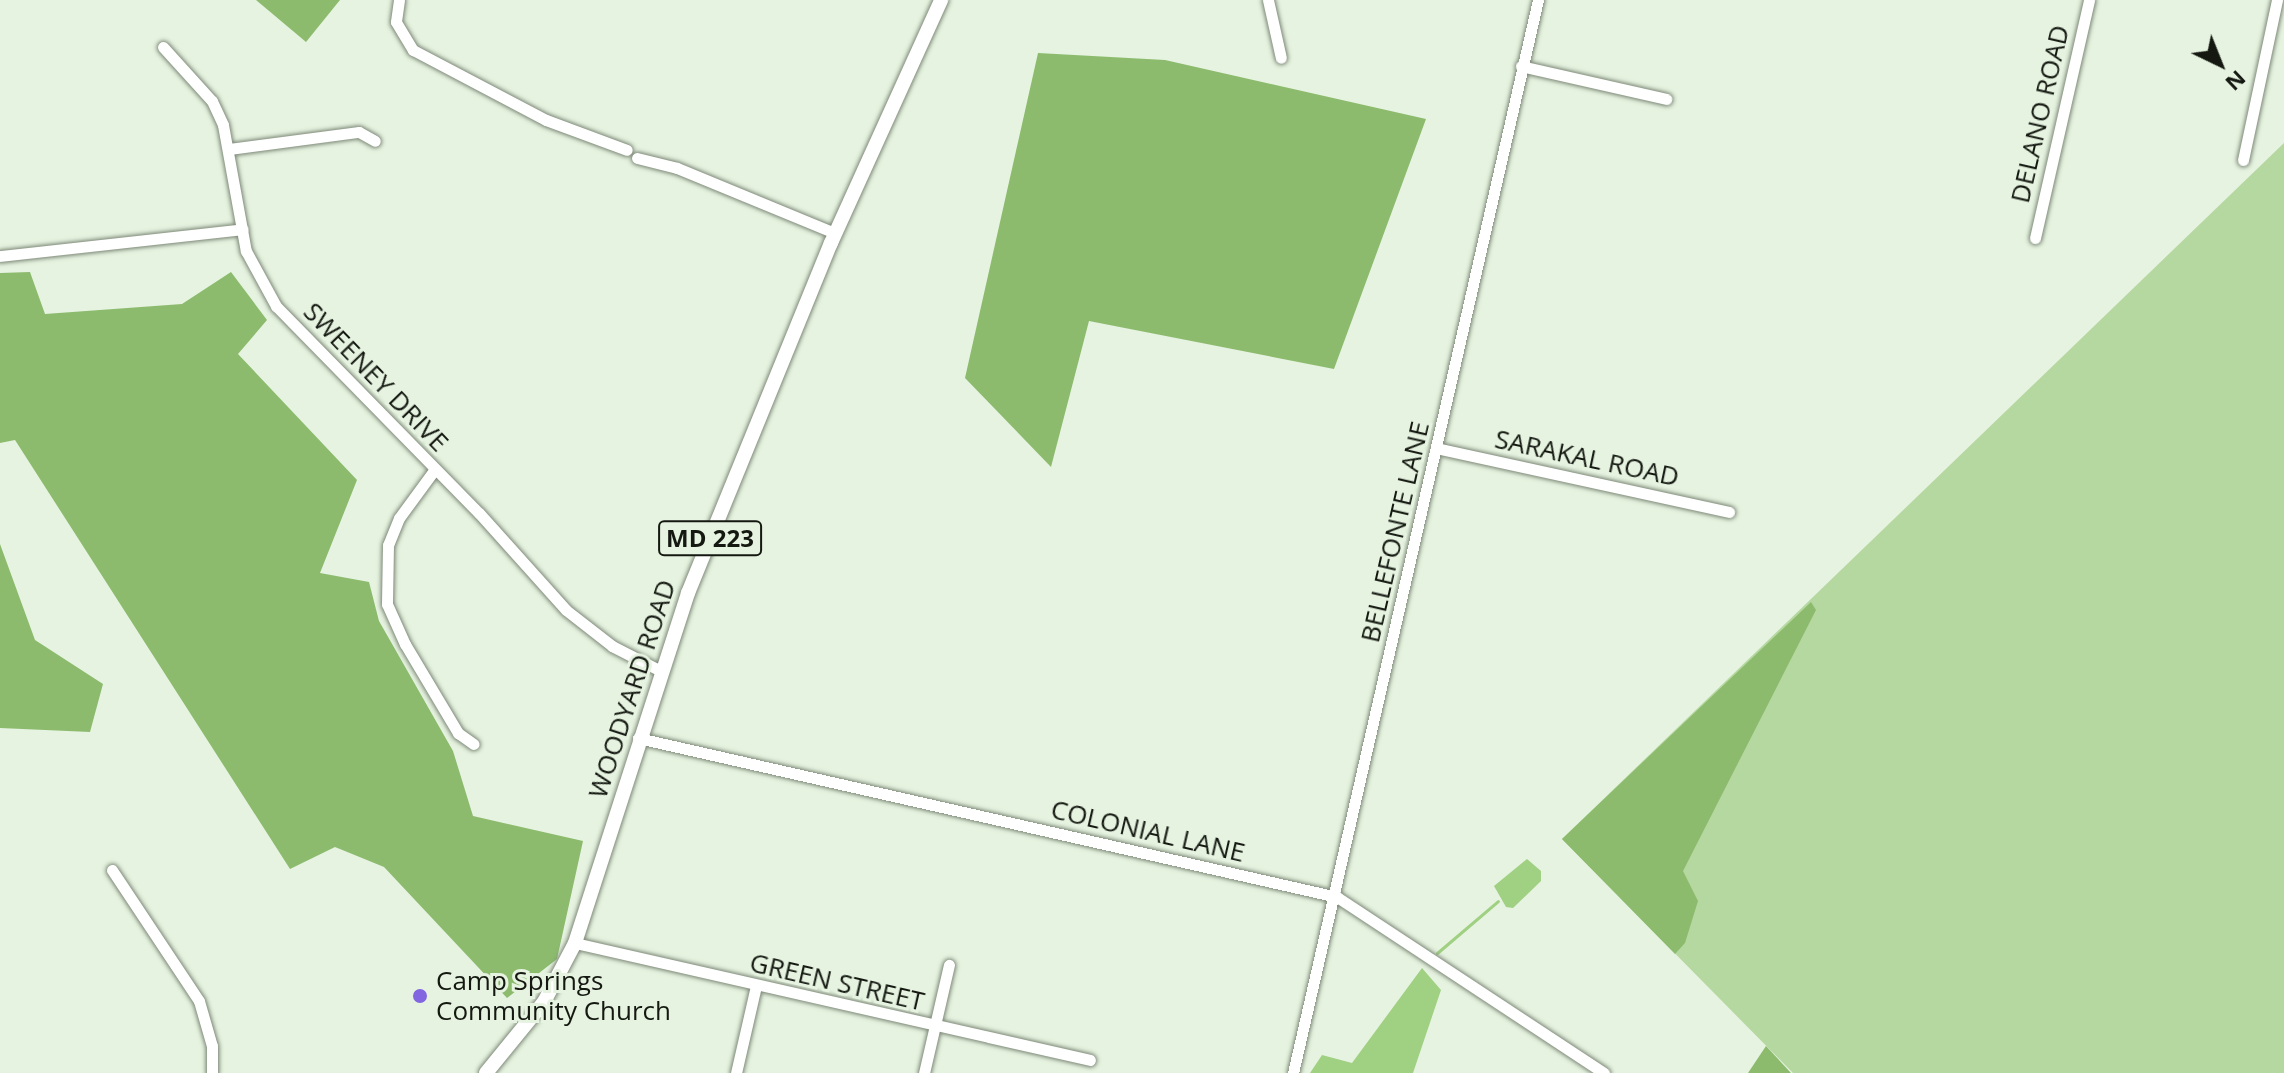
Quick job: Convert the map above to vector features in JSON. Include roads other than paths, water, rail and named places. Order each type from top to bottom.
[{"type":"main road","name":"WOODYARD ROAD","points":[[486,1073],[544,1002],[575,943],[659,670],[835,233],[941,0]]},
{"type":"street","points":[[399,0],[396,22],[413,50],[546,120],[627,150]]},
{"type":"street","points":[[1268,0],[1281,58]]},
{"type":"street","name":"BELLEFONTE LANE","points":[[1293,1073],[1337,897],[1538,0]]},
{"type":"street","name":"DELANO ROAD","points":[[2035,238],[2089,0]]},
{"type":"street","points":[[2243,160],[2277,0]]},
{"type":"street","name":"SWEENEY DRIVE","points":[[163,47],[212,101],[229,149],[246,251],[276,306],[435,469],[566,610],[612,646],[659,670]]},
{"type":"street","points":[[1521,66],[1666,99]]},
{"type":"street","points":[[229,149],[359,132],[375,141]]},
{"type":"street","points":[[637,158],[677,168],[835,233]]},
{"type":"street","points":[[0,256],[243,229]]},
{"type":"street","name":"SARAKAL ROAD","points":[[1436,448],[1729,512]]},
{"type":"street","points":[[435,469],[399,518],[388,545],[387,604],[405,644],[458,733],[474,744]]},
{"type":"street","name":"COLONIAL LANE","points":[[638,738],[1337,897],[1604,1073]]},
{"type":"street","points":[[112,870],[199,1001],[212,1046],[212,1073]]},
{"type":"street","name":"GREEN STREET","points":[[575,943],[1090,1060]]},
{"type":"street","points":[[924,1073],[949,965]]},
{"type":"street","points":[[736,1073],[756,986]]},
{"type":"waterway","points":[[1437,953],[1498,901]]},
{"type":"place","name":"Camp Springs Community Church","points":[[420,996]]}]
